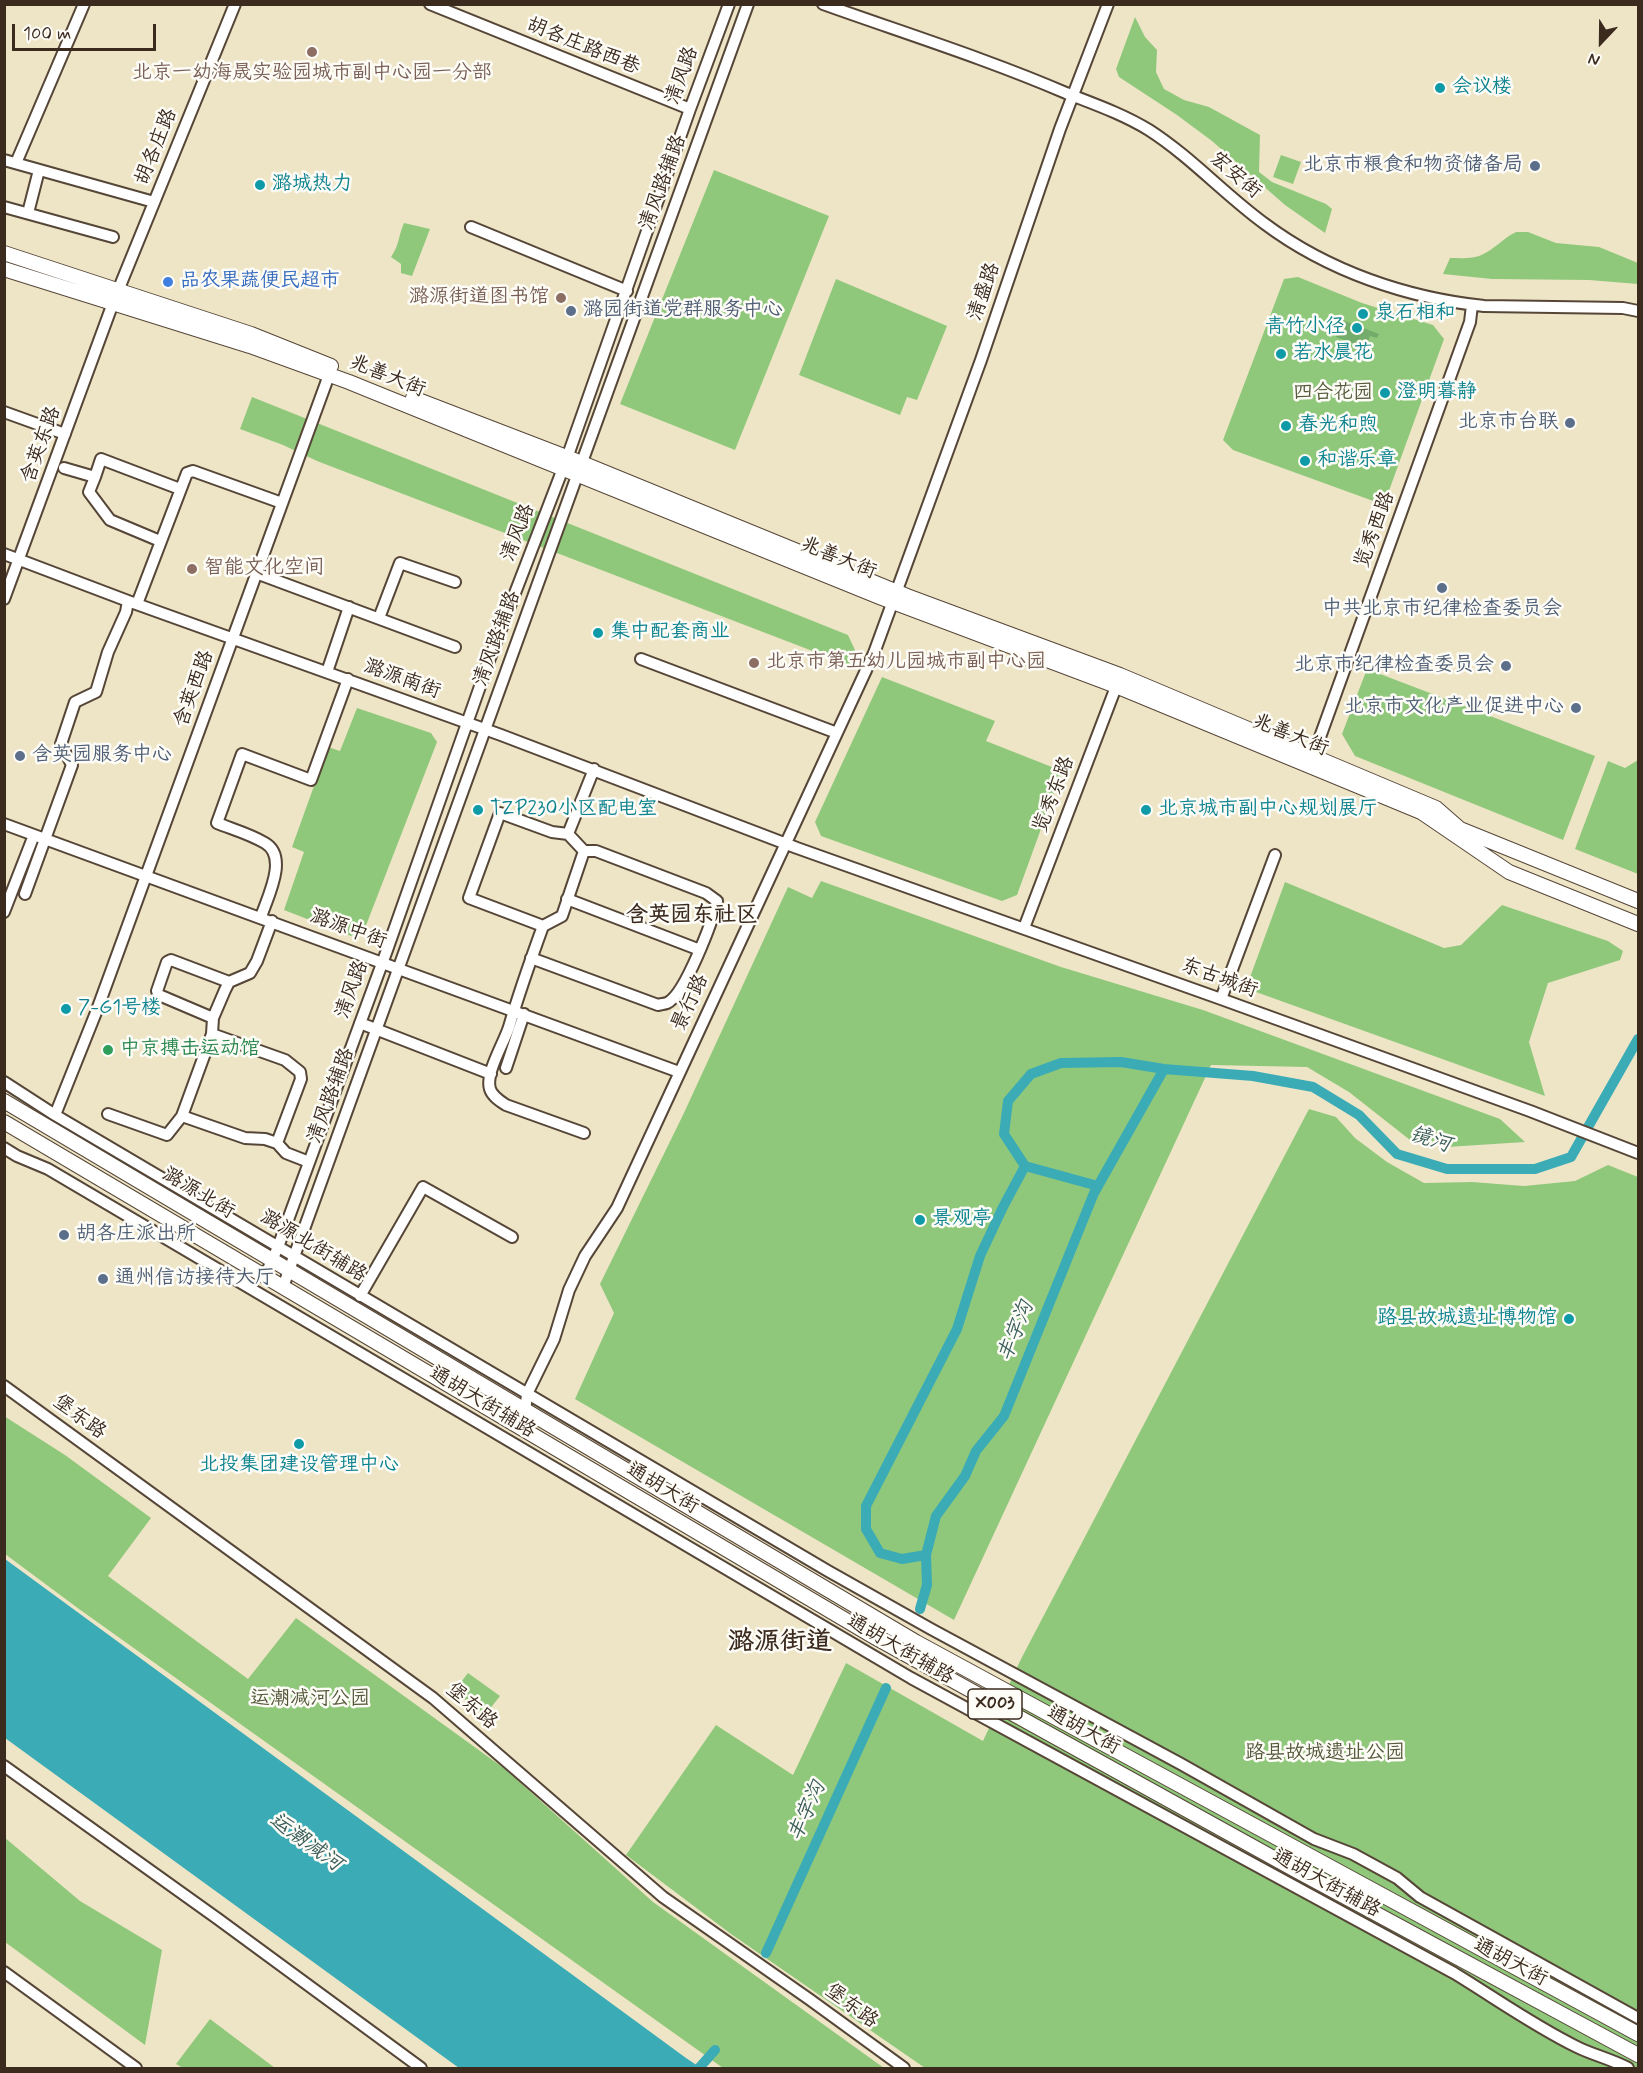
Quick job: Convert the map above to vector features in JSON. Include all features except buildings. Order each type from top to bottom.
[{"type":"main road","name":"兆善大街","points":[[4,253],[565,463]]},
{"type":"main road","name":"兆善大街","points":[[4,269],[115,296],[252,334],[894,596],[1118,681],[1436,808],[1460,829],[1637,901]]},
{"type":"main road","name":"兆善大街","points":[[1312,760],[1421,812],[1509,872],[1633,922]]},
{"type":"main road","name":"潞源北街","points":[[4,1101],[372,1321]]},
{"type":"main road","name":"潞源北街","points":[[4,1122],[363,1334]]},
{"type":"main road","name":"通胡大街","points":[[372,1321],[916,1642],[1638,2034]]},
{"type":"main road","name":"通胡大街","points":[[363,1334],[893,1647],[1277,1860],[1638,2055]]},
{"type":"street","points":[[16,163],[84,4]]},
{"type":"street","name":"胡各庄路","points":[[115,296],[235,4]]},
{"type":"street","name":"胡各庄路西巷","points":[[430,4],[690,109]]},
{"type":"street","name":"清风路","points":[[265,1276],[278,1247],[383,962],[490,658],[565,463],[729,4]]},
{"type":"street","name":"清风路辅路","points":[[283,1287],[748,4]]},
{"type":"street","name":"宏安街","points":[[823,4],[1015,72],[1099,105],[1148,130],[1182,154],[1265,224],[1322,259],[1365,278],[1404,292],[1447,302],[1472,305],[1623,308],[1638,311]]},
{"type":"street","name":"清盛路","points":[[894,596],[960,418],[1060,129],[1108,4]]},
{"type":"street","points":[[4,160],[154,202]]},
{"type":"street","points":[[27,213],[39,170]]},
{"type":"street","points":[[4,207],[113,237]]},
{"type":"street","points":[[471,227],[627,291]]},
{"type":"street","name":"含英东路","points":[[4,599],[115,296]]},
{"type":"street","name":"览秀西路","points":[[1312,760],[1470,322],[1472,305]]},
{"type":"street","name":"含英西路","points":[[56,1115],[97,1011],[329,375]]},
{"type":"street","points":[[4,412],[65,434]]},
{"type":"street","points":[[160,541],[110,520],[89,492],[101,459],[180,489]]},
{"type":"street","points":[[64,468],[95,477]]},
{"type":"street","points":[[26,894],[72,765],[61,744],[75,702],[96,692],[116,630],[133,603],[187,473],[193,471],[282,503]]},
{"type":"street","name":"潞源南街","points":[[4,554],[133,603],[594,769],[785,843]]},
{"type":"street","points":[[379,618],[400,563],[455,582]]},
{"type":"street","points":[[256,573],[455,647]]},
{"type":"street","name":"景行路","points":[[523,1430],[527,1394],[554,1339],[569,1290],[585,1256],[617,1208],[874,652],[894,596]]},
{"type":"street","points":[[327,672],[349,607]]},
{"type":"street","points":[[641,659],[837,733]]},
{"type":"street","points":[[261,917],[274,880],[277,864],[274,853],[267,844],[217,823],[242,754],[311,780],[348,679]]},
{"type":"street","name":"览秀东路","points":[[1024,928],[1118,681]]},
{"type":"street","points":[[568,834],[594,769]]},
{"type":"street","points":[[531,958],[658,1005],[668,1003],[676,995],[700,950],[712,922],[717,901],[706,893],[596,851],[584,851],[568,834],[552,832],[500,813],[469,898],[543,926]]},
{"type":"street","name":"潞源中街","points":[[4,824],[679,1072]]},
{"type":"street","points":[[4,912],[34,835]]},
{"type":"street","name":"东古城街","points":[[785,843],[1221,999],[1638,1153]]},
{"type":"street","points":[[584,851],[561,916],[543,926],[491,1074],[490,1089],[496,1098],[506,1105],[584,1133]]},
{"type":"street","points":[[1221,999],[1275,855]]},
{"type":"street","points":[[567,899],[700,950]]},
{"type":"street","points":[[108,1114],[167,1136],[182,1116],[212,1034],[213,1018],[229,982],[250,973],[272,921]]},
{"type":"street","points":[[213,1018],[159,995],[157,991],[167,962],[171,960],[229,982]]},
{"type":"street","points":[[506,1068],[524,1014]]},
{"type":"street","points":[[360,1023],[491,1074]]},
{"type":"street","points":[[212,1034],[285,1060],[300,1072],[301,1079],[277,1143]]},
{"type":"street","name":"潞源北街辅路","points":[[4,1083],[419,1331]]},
{"type":"street","points":[[182,1116],[245,1138],[265,1139],[277,1143],[286,1153],[309,1162]]},
{"type":"street","name":"通胡大街辅路","points":[[4,1148],[48,1169],[911,1678],[1454,1974],[1491,1995],[1520,2016],[1578,2048],[1628,2068]]},
{"type":"street","points":[[360,1296],[423,1187],[512,1237]]},
{"type":"street","name":"通胡大街辅路","points":[[419,1331],[931,1629],[1314,1839],[1353,1854],[1396,1878],[1420,1898],[1638,2018]]},
{"type":"street","name":"堡东路","points":[[4,1386],[433,1698],[663,1897],[904,2068]]},
{"type":"street","points":[[4,1766],[421,2068]]},
{"type":"street","points":[[4,1972],[136,2068]]},
{"type":"green space","points":[[1135,17],[1145,37],[1157,50],[1156,72],[1164,89],[1184,100],[1209,107],[1260,135],[1259,172],[1272,182],[1326,204],[1332,209],[1325,233],[1285,205],[1212,141],[1119,77],[1116,69]]},
{"type":"green space","points":[[1281,155],[1301,162],[1293,184],[1273,177]]},
{"type":"green space","points":[[714,170],[829,216],[735,450],[620,404]]},
{"type":"green space","points":[[404,223],[430,229],[412,276],[401,273],[401,264],[391,257]]},
{"type":"green space","points":[[1516,232],[1528,232],[1556,243],[1599,247],[1638,263],[1638,284],[1589,280],[1492,279],[1443,274],[1450,258],[1479,256]]},
{"type":"green space","name":"四合花园","points":[[1298,277],[1362,303],[1433,325],[1444,339],[1386,499],[1376,502],[1233,450],[1223,440],[1284,279]]},
{"type":"green space","points":[[836,279],[947,326],[917,400],[907,397],[900,415],[799,375]]},
{"type":"green space","points":[[1337,318],[1379,334],[1377,338],[1370,336],[1366,348],[1336,337],[1340,324],[1335,322]]},
{"type":"green space","points":[[252,397],[848,635],[855,650],[849,665],[317,461],[240,429]]},
{"type":"green space","points":[[1367,669],[1595,756],[1563,840],[1355,756],[1342,734]]},
{"type":"green space","points":[[882,677],[995,721],[986,741],[1062,771],[1017,895],[1002,901],[821,836],[815,822]]},
{"type":"green space","points":[[357,708],[431,733],[437,742],[365,928],[351,936],[284,910],[304,852],[292,847],[328,747],[340,751]]},
{"type":"green space","points":[[1638,760],[1638,874],[1575,849],[1608,761],[1625,768]]},
{"type":"green space","points":[[821,881],[1061,967],[1203,1010],[1500,1119],[1525,1142],[1447,1147],[1410,1140],[1349,1092],[1307,1067],[1211,1065],[954,1620],[575,1399],[614,1313],[600,1284],[683,1115],[788,887],[812,898]]},
{"type":"green space","points":[[1285,882],[1444,948],[1461,945],[1502,905],[1608,941],[1623,951],[1620,960],[1548,983],[1529,1042],[1545,1096],[1256,992],[1249,980]]},
{"type":"green space","name":"路县故城遗址公园","points":[[1309,1109],[1336,1117],[1355,1138],[1387,1162],[1424,1183],[1472,1182],[1524,1186],[1575,1181],[1608,1165],[1638,1177],[1638,2068],[925,2068],[731,1934],[626,1855],[716,1725],[793,1775],[846,1663],[983,1741],[1021,1659]]},
{"type":"green space","name":"运潮减河公园","points":[[4,1416],[65,1455],[151,1518],[108,1576],[248,1679],[296,1618],[505,1769],[653,1902],[884,2068],[723,2068],[79,1609],[5,1554]]},
{"type":"green space","points":[[468,1673],[500,1696],[485,1715],[454,1691]]},
{"type":"green space","points":[[4,1837],[80,1901],[162,1950],[145,2045],[5,1942]]},
{"type":"green space","points":[[210,2019],[275,2068],[183,2068],[176,2064]]},
{"type":"water","name":"运潮减河","points":[[5,1559],[701,2068],[459,2068],[5,1738]]},
{"type":"waterway","name":"镜河","points":[[1025,1166],[1004,1134],[1008,1101],[1031,1074],[1061,1063],[1121,1062],[1164,1069],[1253,1076],[1313,1087],[1359,1115],[1397,1154],[1447,1169],[1535,1169],[1571,1157],[1638,1039]]},
{"type":"waterway","name":"丰字沟","points":[[920,1609],[927,1585],[926,1555],[936,1516],[965,1476],[976,1451],[1004,1416],[1094,1193],[1164,1069]]},
{"type":"waterway","points":[[926,1555],[902,1559],[880,1553],[866,1529],[866,1506],[957,1329],[980,1256],[1025,1166],[1098,1186]]},
{"type":"waterway","name":"丰字沟","points":[[766,1953],[886,1688]]},
{"type":"waterway","name":"丰字沟","points":[[699,2068],[715,2050]]},
{"type":"place","name":"北京一幼海晟实验园城市副中心园一分部","points":[[312,52]]},
{"type":"place","name":"会议楼","points":[[1440,88]]},
{"type":"place","name":"北京市粮食和物资储备局","points":[[1535,166]]},
{"type":"place","name":"潞城热力","points":[[260,185]]},
{"type":"place","name":"品农果蔬便民超市","points":[[168,282]]},
{"type":"place","name":"潞源街道图书馆","points":[[561,298]]},
{"type":"place","name":"潞园街道党群服务中心","points":[[571,311]]},
{"type":"place","name":"泉石相和","points":[[1363,314]]},
{"type":"place","name":"青竹小径","points":[[1357,328]]},
{"type":"place","name":"若水晨花","points":[[1281,354]]},
{"type":"place","name":"澄明暮静","points":[[1385,393]]},
{"type":"place","name":"北京市台联","points":[[1570,423]]},
{"type":"place","name":"春光和煦","points":[[1286,426]]},
{"type":"place","name":"和谐乐章","points":[[1305,461]]},
{"type":"place","name":"智能文化空间","points":[[192,569]]},
{"type":"place","name":"中共北京市纪律检查委员会","points":[[1442,588]]},
{"type":"place","name":"集中配套商业","points":[[598,633]]},
{"type":"place","name":"北京市第五幼儿园城市副中心园","points":[[754,663]]},
{"type":"place","name":"北京市纪律检查委员会","points":[[1506,666]]},
{"type":"place","name":"北京市文化产业促进中心","points":[[1576,708]]},
{"type":"place","name":"含英园服务中心","points":[[20,756]]},
{"type":"place","name":"TZP230小区配电室","points":[[478,810]]},
{"type":"place","name":"北京城市副中心规划展厅","points":[[1146,810]]},
{"type":"place","name":"7-G1号楼","points":[[66,1009]]},
{"type":"place","name":"中京搏击运动馆","points":[[108,1050]]},
{"type":"place","name":"景观亭","points":[[920,1220]]},
{"type":"place","name":"胡各庄派出所","points":[[64,1235]]},
{"type":"place","name":"通州信访接待大厅","points":[[103,1279]]},
{"type":"place","name":"路县故城遗址博物馆","points":[[1569,1319]]},
{"type":"place","name":"北投集团建设管理中心","points":[[299,1444]]},
{"type":"district","name":"含英园东社区","points":[[692,916]]},
{"type":"district","name":"潞源街道","points":[[780,1644]]}]
